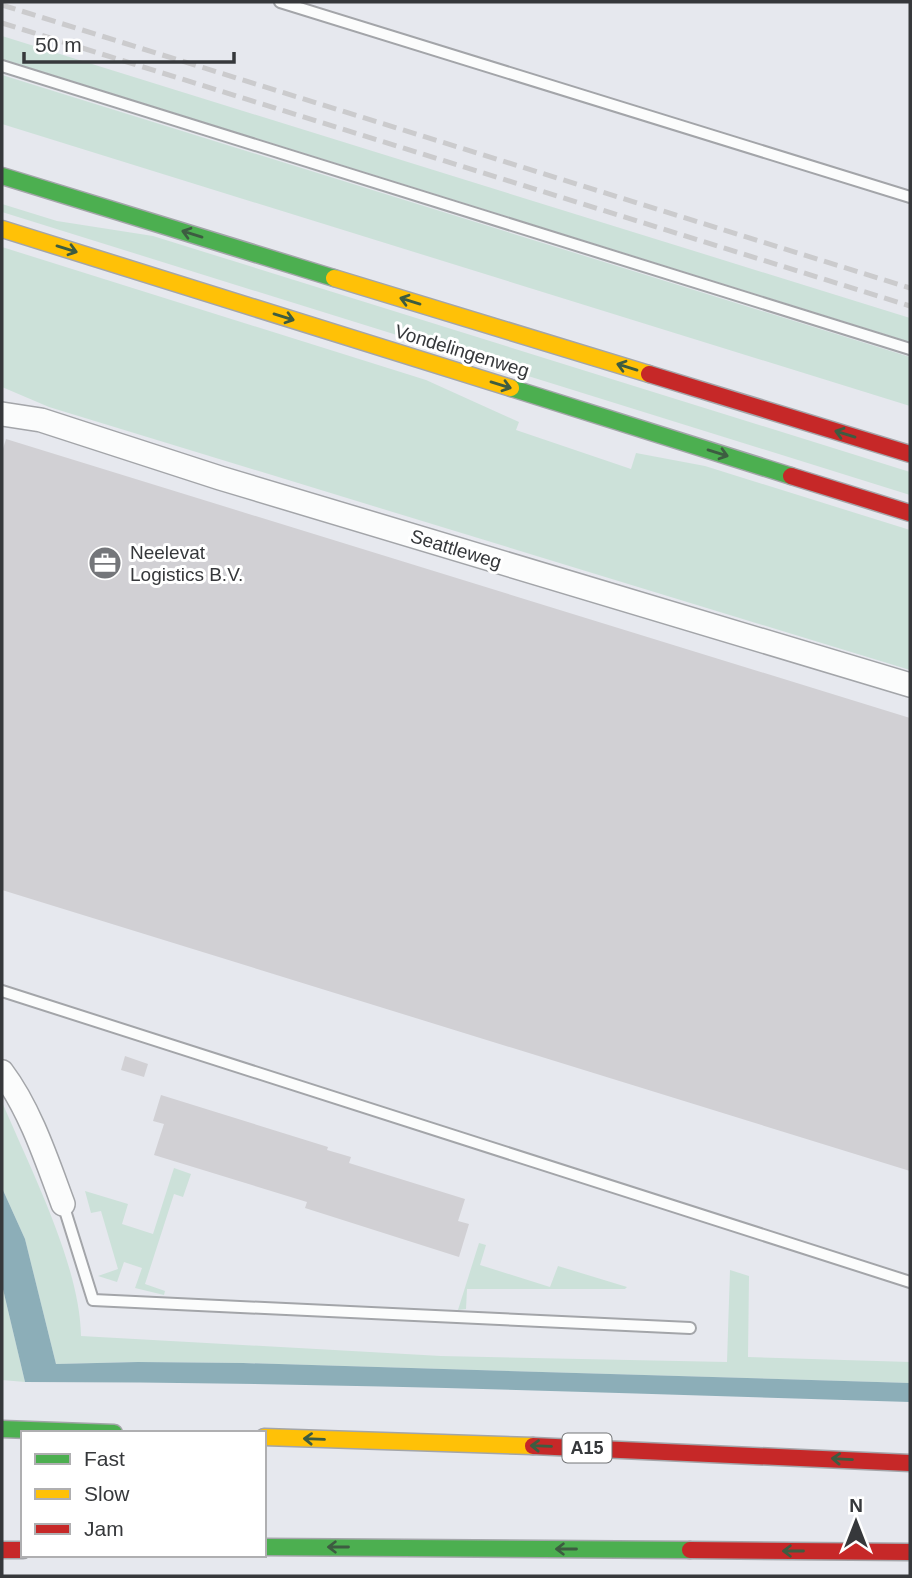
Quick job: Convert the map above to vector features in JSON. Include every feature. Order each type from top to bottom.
[{"type":"main road","name":"Vondelingenweg","points":[[2,176],[910,454]]},
{"type":"main road","name":"Vondelingenweg","points":[[2,229],[910,513]]},
{"type":"main road","points":[[2,1429],[58,1431]]},
{"type":"main road","name":"A15","points":[[266,1437],[910,1462]]},
{"type":"main road","points":[[266,1546],[910,1552]]},
{"type":"main road","points":[[2,1550],[21,1550]]},
{"type":"street","name":"Seattleweg","points":[[2,414],[41,420],[220,478],[910,685]]},
{"type":"street","points":[[2,1072],[36,1134],[63,1204]]},
{"type":"lane","points":[[281,2],[910,197]]},
{"type":"lane","points":[[2,66],[910,349]]},
{"type":"lane","points":[[2,991],[910,1282]]},
{"type":"lane","points":[[63,1204],[93,1300],[690,1328]]},
{"type":"green space","points":[[2,36],[910,318],[910,342],[2,59]]},
{"type":"green space","points":[[2,75],[910,357],[910,406],[2,124]]},
{"type":"green space","points":[[2,204],[57,221],[153,236],[910,472],[910,495],[2,212]]},
{"type":"green space","points":[[2,247],[426,380],[519,422],[516,430],[631,469],[636,453],[705,466],[910,530],[910,670],[49,407],[2,387]]},
{"type":"green space","points":[[2,1102],[63,1248],[78,1308],[81,1336],[441,1356],[727,1362],[730,1270],[749,1276],[748,1357],[910,1362],[910,1383],[243,1363],[56,1364],[25,1239],[2,1188]]},
{"type":"green space","points":[[174,1168],[191,1174],[183,1197],[174,1194],[145,1284],[165,1291],[164,1295],[135,1288],[142,1268],[124,1262],[117,1282],[98,1276],[118,1269],[101,1211],[91,1213],[85,1191],[128,1204],[122,1224],[153,1234]]},
{"type":"green space","points":[[479,1243],[486,1245],[480,1265],[550,1287],[558,1266],[627,1287],[467,1289],[466,1309],[458,1310]]},
{"type":"green space","points":[[2,1285],[25,1382],[2,1380]]},
{"type":"water","points":[[2,1188],[25,1239],[56,1364],[243,1363],[910,1383],[910,1402],[357,1386],[25,1382],[2,1285]]},
{"type":"building","points":[[6,439],[910,718],[910,1171],[2,890],[2,452]]},
{"type":"building","points":[[125,1056],[148,1064],[144,1077],[121,1070]]},
{"type":"building","points":[[161,1095],[328,1147],[327,1150],[351,1157],[349,1163],[465,1199],[458,1221],[469,1224],[459,1257],[305,1208],[307,1202],[154,1155],[164,1124],[153,1121]]},
{"type":"railway","points":[[2,5],[910,288]]},
{"type":"railway","points":[[2,23],[910,306]]},
{"type":"traffic: fast","points":[[2,176],[334,278]]},
{"type":"traffic: fast","points":[[511,388],[791,476]]},
{"type":"traffic: fast","points":[[2,1429],[58,1431]]},
{"type":"traffic: fast","points":[[266,1547],[690,1550]]},
{"type":"traffic: slow","points":[[2,229],[511,388]]},
{"type":"traffic: slow","points":[[334,278],[649,374]]},
{"type":"traffic: slow","points":[[266,1437],[533,1446]]},
{"type":"traffic: jam","points":[[649,374],[910,454]]},
{"type":"traffic: jam","points":[[791,476],[910,513]]},
{"type":"traffic: jam","points":[[533,1446],[910,1463]]},
{"type":"traffic: jam","points":[[2,1550],[21,1550]]},
{"type":"traffic: jam","points":[[690,1550],[910,1552]]},
{"type":"place","name":"Neelevat Logistics B.V.","points":[[105,563]]}]
